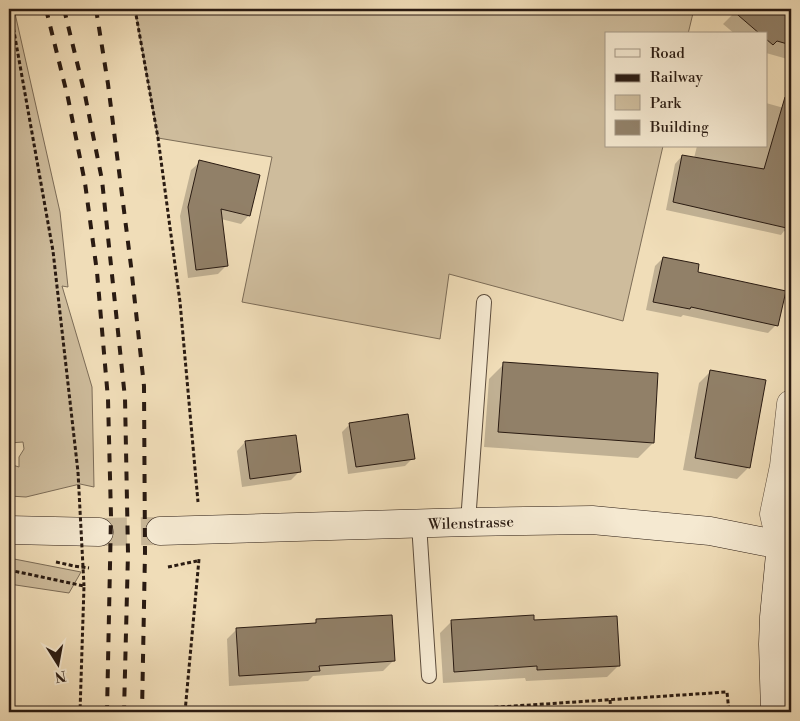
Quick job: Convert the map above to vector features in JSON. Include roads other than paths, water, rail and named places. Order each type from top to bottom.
[{"type":"street","points":[[775,712],[774,617],[786,545],[774,514],[789,447],[791,404]]},
{"type":"street","name":"Wilenstrasse","points":[[160,531],[200,520],[419,524],[592,520],[710,531],[786,545]]},
{"type":"street","points":[[9,530],[99,532]]},
{"type":"lane","points":[[468,522],[484,302]]},
{"type":"lane","points":[[419,524],[429,676]]},
{"type":"tunnel","points":[[99,532],[160,531]]},
{"type":"railway","points":[[46,9],[68,98],[85,183],[97,272],[108,399],[111,516],[107,712]]},
{"type":"railway","points":[[64,9],[85,95],[102,180],[125,398],[128,553],[124,712]]},
{"type":"railway","points":[[96,9],[108,84],[144,386],[145,552],[142,712]]}]
